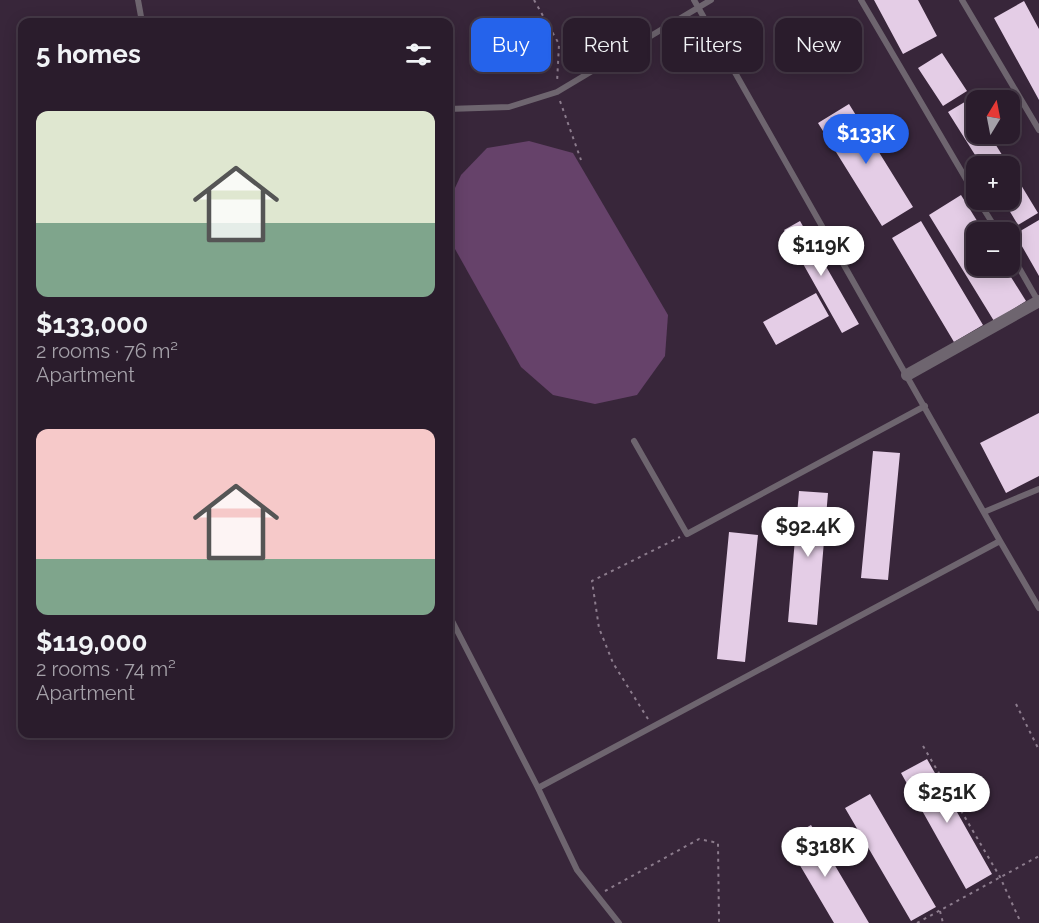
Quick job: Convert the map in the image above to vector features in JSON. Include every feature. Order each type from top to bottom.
[{"type":"street","points":[[907,375],[1039,302]]},
{"type":"lane","points":[[138,0],[141,18]]},
{"type":"lane","points":[[694,0],[1039,608]]},
{"type":"lane","points":[[453,110],[509,107],[557,92],[711,0]]},
{"type":"lane","points":[[861,0],[966,179]]},
{"type":"lane","points":[[962,0],[1039,130]]},
{"type":"lane","points":[[1020,269],[1039,302]]},
{"type":"lane","points":[[634,441],[687,534],[925,406]]},
{"type":"lane","points":[[984,512],[1039,489]]},
{"type":"lane","points":[[538,788],[1000,541]]},
{"type":"lane","points":[[453,623],[538,788],[577,870],[619,923]]},
{"type":"path","points":[[534,0],[560,44],[557,92],[581,160]]},
{"type":"path","points":[[653,726],[613,663],[599,628],[592,581],[687,534]]},
{"type":"path","points":[[1016,704],[1039,750]]},
{"type":"path","points":[[923,746],[1000,877],[1022,923]]},
{"type":"path","points":[[597,896],[699,839],[718,843],[719,923]]},
{"type":"path","points":[[917,923],[1039,856]]},
{"type":"path","points":[[940,910],[943,923]]},
{"type":"shaded area","points":[[529,141],[573,153],[668,315],[665,356],[637,395],[595,404],[553,395],[521,367],[453,245],[453,192],[461,175],[487,148]]},
{"type":"building","points":[[874,0],[918,0],[937,36],[903,54]]},
{"type":"building","points":[[1024,1],[1039,29],[1039,100],[994,18]]},
{"type":"building","points":[[942,53],[966,92],[943,106],[918,68]]},
{"type":"building","points":[[966,101],[966,141],[948,112]]},
{"type":"building","points":[[849,104],[913,207],[882,226],[818,123]]},
{"type":"building","points":[[968,144],[995,144],[1003,156],[976,156]]},
{"type":"building","points":[[1020,183],[1038,213],[1020,224],[1016,222],[1009,210],[1020,210]]},
{"type":"building","points":[[961,195],[966,203],[966,210],[970,210],[978,222],[966,222],[966,275],[929,215]]},
{"type":"building","points":[[1039,220],[1039,276],[1020,243],[1020,231]]},
{"type":"building","points":[[800,221],[859,324],[842,333],[784,230]]},
{"type":"building","points":[[921,221],[983,325],[954,342],[892,238]]},
{"type":"building","points":[[966,276],[1010,276],[1026,301],[994,321]]},
{"type":"building","points":[[816,293],[829,316],[776,345],[763,322]]},
{"type":"building","points":[[1039,413],[1039,476],[1006,493],[980,443]]},
{"type":"building","points":[[873,451],[900,453],[888,580],[861,578]]},
{"type":"building","points":[[799,491],[828,493],[817,625],[788,622]]},
{"type":"building","points":[[729,532],[758,535],[745,662],[717,659]]},
{"type":"building","points":[[927,759],[992,874],[966,889],[901,773]]},
{"type":"building","points":[[870,794],[936,907],[911,921],[845,808]]},
{"type":"building","points":[[811,825],[869,923],[834,923],[785,840]]}]
